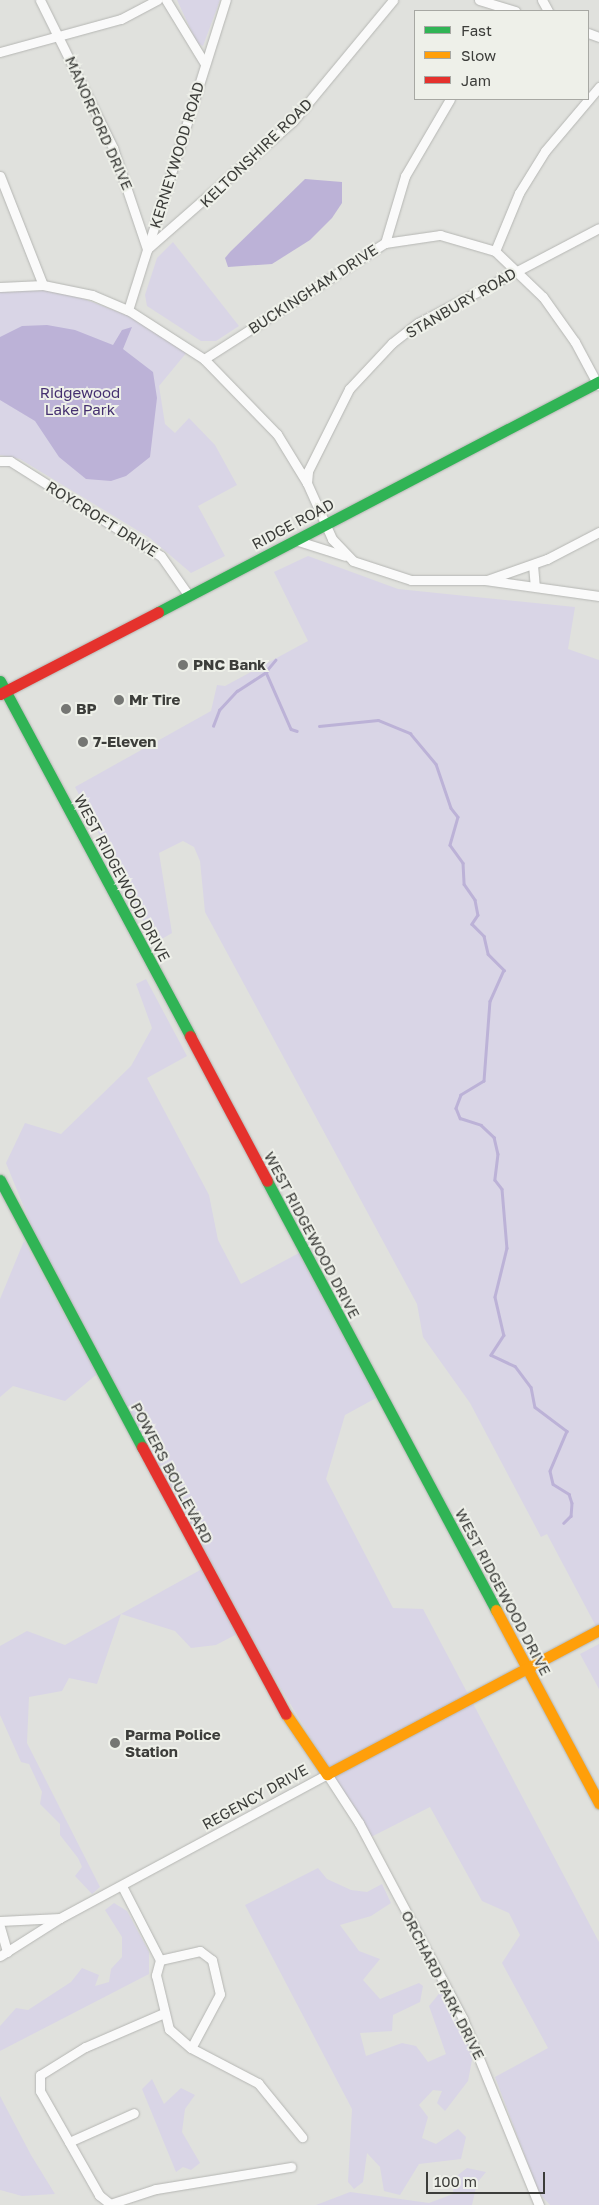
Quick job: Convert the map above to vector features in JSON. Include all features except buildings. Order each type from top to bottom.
[{"type":"main road","name":"RIDGE ROAD","points":[[2,688],[189,596],[598,383]]},
{"type":"main road","name":"WEST RIDGEWOOD DRIVE","points":[[2,688],[599,1803]]},
{"type":"main road","name":"POWERS BOULEVARD","points":[[0,1180],[265,1679],[315,1762],[327,1774]]},
{"type":"main road","name":"REGENCY DRIVE","points":[[327,1774],[599,1630]]},
{"type":"street","name":"MANORFORD DRIVE","points":[[40,0],[61,39],[113,148],[147,249]]},
{"type":"street","points":[[0,52],[61,39],[121,19],[157,0]]},
{"type":"street","points":[[166,0],[205,64]]},
{"type":"street","name":"KERNEYWOOD ROAD","points":[[128,310],[226,0]]},
{"type":"street","name":"KELTONSHIRE ROAD","points":[[147,249],[293,120],[392,0]]},
{"type":"street","points":[[478,0],[512,10]]},
{"type":"street","points":[[589,99],[599,87]]},
{"type":"street","points":[[385,243],[405,176],[449,100]]},
{"type":"street","points":[[495,251],[519,193],[545,151],[588,100]]},
{"type":"street","points":[[0,176],[43,284]]},
{"type":"street","name":"STANBURY ROAD","points":[[307,483],[308,471],[331,421],[367,366],[418,323],[599,228]]},
{"type":"street","name":"BUCKINGHAM DRIVE","points":[[204,359],[385,243],[440,235],[495,251],[543,297],[575,342],[598,383]]},
{"type":"street","points":[[0,287],[43,284],[92,295],[128,310],[204,359],[263,415],[307,483],[326,524],[345,556]]},
{"type":"street","name":"ROYCROFT DRIVE","points":[[0,461],[10,461],[161,556],[189,596]]},
{"type":"street","points":[[485,580],[533,565],[599,532]]},
{"type":"street","points":[[295,540],[411,580],[485,580],[599,596]]},
{"type":"street","points":[[533,565],[535,586]]},
{"type":"street","name":"REGENCY DRIVE","points":[[3,1954],[60,1918],[122,1888],[327,1774]]},
{"type":"street","name":"ORCHARD PARK DRIVE","points":[[327,1774],[358,1823],[463,2018],[539,2205]]},
{"type":"street","points":[[122,1888],[160,1960],[156,1975],[169,2029],[191,2048],[258,2083],[302,2137]]},
{"type":"street","points":[[0,1921],[60,1918]]},
{"type":"street","points":[[0,1927],[3,1954]]},
{"type":"street","points":[[160,1960],[193,1951],[212,1960],[220,1994],[191,2048]]},
{"type":"street","points":[[164,2013],[85,2047],[40,2075],[40,2091],[99,2195],[110,2204],[156,2189],[292,2167]]},
{"type":"street","points":[[69,2142],[134,2113]]},
{"type":"green space","points":[[177,0],[220,0],[203,46],[197,43]]},
{"type":"green space","points":[[173,242],[239,326],[216,341],[201,341],[147,306],[145,295],[157,258]]},
{"type":"green space","name":"Ridgewood Lake Park","points":[[42,289],[68,293],[129,316],[187,352],[159,386],[165,424],[175,433],[189,418],[215,445],[237,485],[198,506],[225,556],[191,573],[150,538],[20,459],[0,455],[0,290]]},
{"type":"green space","points":[[308,556],[398,589],[575,607],[568,649],[599,660],[599,1632],[547,1534],[541,1537],[470,1403],[423,1337],[417,1304],[205,912],[200,861],[194,847],[183,841],[159,853],[172,933],[155,943],[75,787],[211,711],[217,685],[225,686],[308,641],[274,572]]},
{"type":"green space","points":[[146,979],[187,1056],[147,1078],[209,1195],[218,1240],[241,1284],[299,1253],[376,1398],[345,1415],[326,1479],[393,1608],[423,1609],[599,1942],[599,2205],[550,2205],[539,2193],[495,2077],[548,2048],[502,1963],[520,1935],[509,1913],[482,1901],[430,1807],[371,1837],[271,1672],[38,1242],[6,1163],[25,1123],[61,1134],[131,1066],[152,1028],[136,984]]},
{"type":"green space","points":[[24,1241],[97,1374],[65,1401],[13,1386],[0,1397],[0,1299]]},
{"type":"green space","points":[[202,1569],[237,1634],[216,1645],[191,1648],[175,1631],[121,1614],[97,1684],[69,1678],[62,1691],[29,1697],[27,1743],[100,1887],[92,1894],[75,1876],[82,1867],[78,1858],[60,1835],[60,1824],[40,1804],[42,1792],[29,1764],[21,1762],[0,1715],[0,1646],[27,1631],[65,1645]]},
{"type":"green space","points":[[599,1644],[599,1689],[580,1654]]},
{"type":"green space","points":[[318,1868],[327,1879],[351,1890],[367,1892],[382,1884],[391,1903],[371,1916],[340,1925],[359,1951],[380,1959],[363,1980],[380,1999],[419,1983],[423,1986],[420,2002],[393,2015],[392,2031],[360,2033],[366,2056],[402,2043],[416,2046],[428,2062],[446,2054],[429,2006],[442,1990],[473,2055],[468,2081],[445,2111],[437,2103],[442,2091],[433,2090],[419,2105],[428,2117],[422,2138],[436,2144],[458,2129],[466,2137],[461,2159],[419,2164],[400,2195],[384,2191],[380,2167],[367,2153],[363,2182],[354,2189],[348,2182],[352,2109],[245,1905]]},
{"type":"green space","points":[[114,1903],[127,1911],[149,1952],[149,1974],[0,2051],[0,2026],[16,2008],[28,2010],[71,1982],[82,1968],[99,1975],[95,1986],[109,1982],[111,1969],[122,1957],[122,1937],[105,1910]]},
{"type":"green space","points":[[152,2079],[164,2104],[181,2088],[195,2095],[185,2109],[182,2132],[200,2163],[191,2170],[183,2167],[176,2172],[142,2089]]},
{"type":"green space","points":[[0,2096],[31,2155],[55,2194],[22,2196],[0,2190]]},
{"type":"green space","points":[[467,2168],[486,2172],[477,2183],[472,2205],[316,2205],[350,2192],[429,2203],[453,2194],[454,2178]]},
{"type":"shaded area","points":[[305,179],[342,182],[342,203],[332,218],[310,240],[272,264],[228,267],[225,258],[230,252]]},
{"type":"shaded area","points":[[47,325],[75,330],[113,345],[122,330],[132,327],[123,349],[153,372],[157,398],[150,457],[126,476],[111,481],[86,479],[59,457],[35,421],[0,400],[0,337],[22,326]]},
{"type":"waterway","points":[[276,660],[266,672],[291,729],[297,731]]},
{"type":"waterway","points":[[213,726],[219,710],[237,691],[266,672]]},
{"type":"waterway","points":[[319,726],[378,720],[410,733],[436,764],[451,808],[458,817],[450,845],[463,863],[464,884],[475,900],[478,915],[472,924],[484,936],[488,954],[504,970],[490,1001],[484,1081],[461,1095],[456,1108],[460,1118],[481,1125],[494,1137],[498,1154],[495,1180],[502,1189],[507,1248],[495,1297],[504,1335],[491,1355],[515,1366],[531,1387],[535,1407],[567,1431],[550,1471],[553,1484],[569,1494],[572,1503],[571,1516],[564,1523]]},
{"type":"traffic: fast","points":[[158,612],[599,381]]},
{"type":"traffic: fast","points":[[0,681],[190,1036]]},
{"type":"traffic: fast","points":[[0,1180],[142,1447]]},
{"type":"traffic: fast","points":[[267,1181],[496,1610]]},
{"type":"traffic: slow","points":[[496,1610],[599,1803]]},
{"type":"traffic: slow","points":[[286,1714],[327,1774],[599,1630]]},
{"type":"traffic: jam","points":[[0,694],[158,612]]},
{"type":"traffic: jam","points":[[190,1036],[267,1181]]},
{"type":"traffic: jam","points":[[142,1447],[286,1714]]},
{"type":"place","name":"PNC Bank","points":[[183,665]]},
{"type":"place","name":"Mr Tire","points":[[119,700]]},
{"type":"place","name":"BP","points":[[66,709]]},
{"type":"place","name":"7-Eleven","points":[[83,742]]},
{"type":"place","name":"Parma Police Station","points":[[115,1743]]}]
